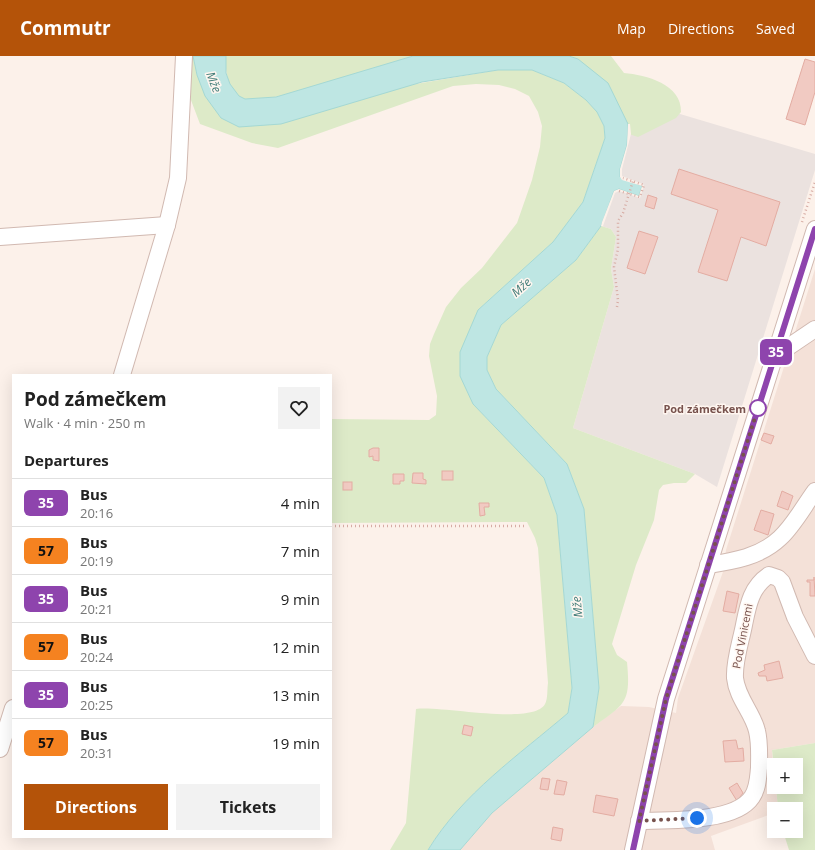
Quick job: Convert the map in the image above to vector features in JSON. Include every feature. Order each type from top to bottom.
[{"type":"street","points":[[122,374],[167,225],[178,178],[184,56]]},
{"type":"street","points":[[0,237],[167,225]]},
{"type":"street","points":[[637,847],[639,821],[666,699],[815,229]]},
{"type":"street","points":[[775,356],[815,329]]},
{"type":"street","points":[[708,565],[737,561],[770,546],[781,538],[815,491]]},
{"type":"street","name":"Pod Vinicemi","points":[[639,821],[697,818],[725,813],[741,807],[752,797],[758,785],[758,733],[739,693],[735,672],[748,603],[757,585],[769,575],[778,578],[782,582],[795,617],[815,656]]},
{"type":"street","points":[[0,749],[12,711]]},
{"type":"path","points":[[619,191],[640,197],[644,185],[622,178]]},
{"type":"path","points":[[617,307],[618,300],[614,267],[618,249],[618,221],[623,213],[632,182]]},
{"type":"path","points":[[332,526],[525,526]]},
{"type":"shaded area","points":[[670,111],[815,154],[815,170],[717,487],[695,474],[573,428],[614,287],[611,269],[616,237],[611,229],[601,226],[620,169],[629,134]]},
{"type":"shaded area","points":[[815,269],[815,743],[772,750],[772,758],[767,758],[767,794],[777,794],[777,802],[767,802],[767,816],[711,836],[715,850],[460,850],[492,813],[593,727],[621,706],[649,707],[676,713],[678,698],[724,569],[726,550]]},
{"type":"green space","points":[[177,56],[193,56],[197,75],[221,117],[498,70],[532,70],[564,83],[586,100],[597,112],[604,126],[605,138],[583,202],[553,242],[478,310],[473,404],[544,478],[557,515],[572,688],[568,713],[492,776],[474,793],[457,811],[428,850],[390,850],[406,823],[416,709],[523,714],[537,710],[546,702],[548,683],[538,548],[527,522],[332,523],[332,419],[429,420],[436,415],[437,396],[429,356],[430,344],[446,307],[461,288],[482,268],[517,223],[532,180],[540,147],[542,126],[538,112],[529,96],[515,89],[499,85],[476,84],[453,86],[278,148],[252,143],[200,124],[177,63]]},
{"type":"green space","points":[[226,56],[413,56],[326,84],[275,97],[256,100],[244,99],[231,87],[226,68]]},
{"type":"green space","points":[[569,56],[611,56],[624,73],[652,79],[669,88],[676,94],[680,102],[681,112],[676,118],[638,137],[629,134],[627,124],[622,114],[609,94],[578,59]]},
{"type":"green space","points":[[601,226],[611,229],[616,237],[611,269],[614,287],[573,428],[695,474],[686,483],[663,485],[659,490],[654,520],[636,565],[612,644],[617,655],[627,662],[628,686],[626,695],[624,701],[619,707],[593,727],[599,688],[584,509],[567,464],[496,389],[487,370],[487,357],[501,325],[576,260]]},
{"type":"green space","points":[[815,743],[815,850],[789,850],[785,838],[803,838],[803,802],[777,802],[777,794],[803,794],[803,758],[773,758],[772,750]]},
{"type":"water","name":"Mže","points":[[193,56],[226,56],[226,73],[230,84],[239,96],[245,99],[276,97],[413,56],[569,56],[578,59],[608,83],[628,124],[627,145],[620,169],[620,177],[642,186],[639,196],[619,189],[614,191],[601,226],[576,260],[501,325],[487,357],[487,370],[496,389],[567,464],[584,509],[599,688],[593,727],[492,813],[460,850],[428,850],[457,811],[474,793],[492,776],[568,713],[572,688],[557,515],[544,478],[473,404],[460,376],[460,352],[478,310],[553,242],[583,202],[605,138],[604,126],[597,112],[586,100],[564,83],[532,70],[498,70],[422,82],[281,124],[239,127],[221,118],[205,96],[197,75]]},
{"type":"pier","points":[[628,124],[630,124],[631,134],[622,169],[622,176],[643,184],[644,186],[640,198],[619,191],[615,193],[603,226],[601,226],[614,191],[619,189],[639,196],[642,186],[622,180],[620,177],[620,169],[627,145]]},
{"type":"building","points":[[805,59],[815,62],[815,92],[805,125],[786,119]]},
{"type":"building","points":[[679,169],[780,202],[766,246],[741,237],[727,281],[698,272],[718,210],[671,194]]},
{"type":"building","points":[[648,195],[657,198],[654,209],[645,206]]},
{"type":"building","points":[[639,231],[658,237],[645,274],[627,268]]},
{"type":"building","points":[[764,433],[774,436],[771,444],[761,440]]},
{"type":"building","points":[[379,448],[379,461],[373,460],[373,456],[369,457],[369,450]]},
{"type":"building","points":[[442,471],[453,471],[453,480],[442,480]]},
{"type":"building","points":[[413,473],[423,473],[423,479],[426,480],[426,484],[412,483]]},
{"type":"building","points":[[393,474],[404,474],[404,481],[400,481],[400,484],[393,484]]},
{"type":"building","points":[[343,482],[352,482],[352,490],[343,490]]},
{"type":"building","points":[[782,491],[793,496],[788,510],[777,506]]},
{"type":"building","points":[[479,503],[489,503],[489,507],[484,507],[485,515],[480,516]]},
{"type":"building","points":[[761,510],[774,514],[768,535],[754,530]]},
{"type":"building","points":[[814,577],[815,596],[810,596],[810,582],[807,582],[807,580],[814,580]]},
{"type":"building","points":[[727,591],[739,594],[735,613],[723,611]]},
{"type":"building","points":[[779,661],[783,678],[767,681],[766,676],[759,676],[758,673],[765,670],[764,665]]},
{"type":"building","points":[[464,725],[473,727],[471,736],[462,734]]},
{"type":"building","points":[[736,740],[738,749],[743,748],[744,761],[725,762],[723,741]]},
{"type":"building","points":[[542,778],[550,779],[548,790],[540,789]]},
{"type":"building","points":[[557,780],[567,782],[564,795],[554,794]]},
{"type":"building","points":[[737,783],[743,793],[737,801],[729,788]]},
{"type":"building","points":[[596,795],[618,799],[614,816],[593,812]]},
{"type":"building","points":[[553,827],[563,829],[561,841],[551,839]]},
{"type":"bus line","name":"35","points":[[633,850],[666,699],[815,229]]},
{"type":"place","name":"Pod zámečkem","points":[[758,408]]},
{"type":"route","points":[[697,818],[639,821],[666,699],[758,408]]}]
